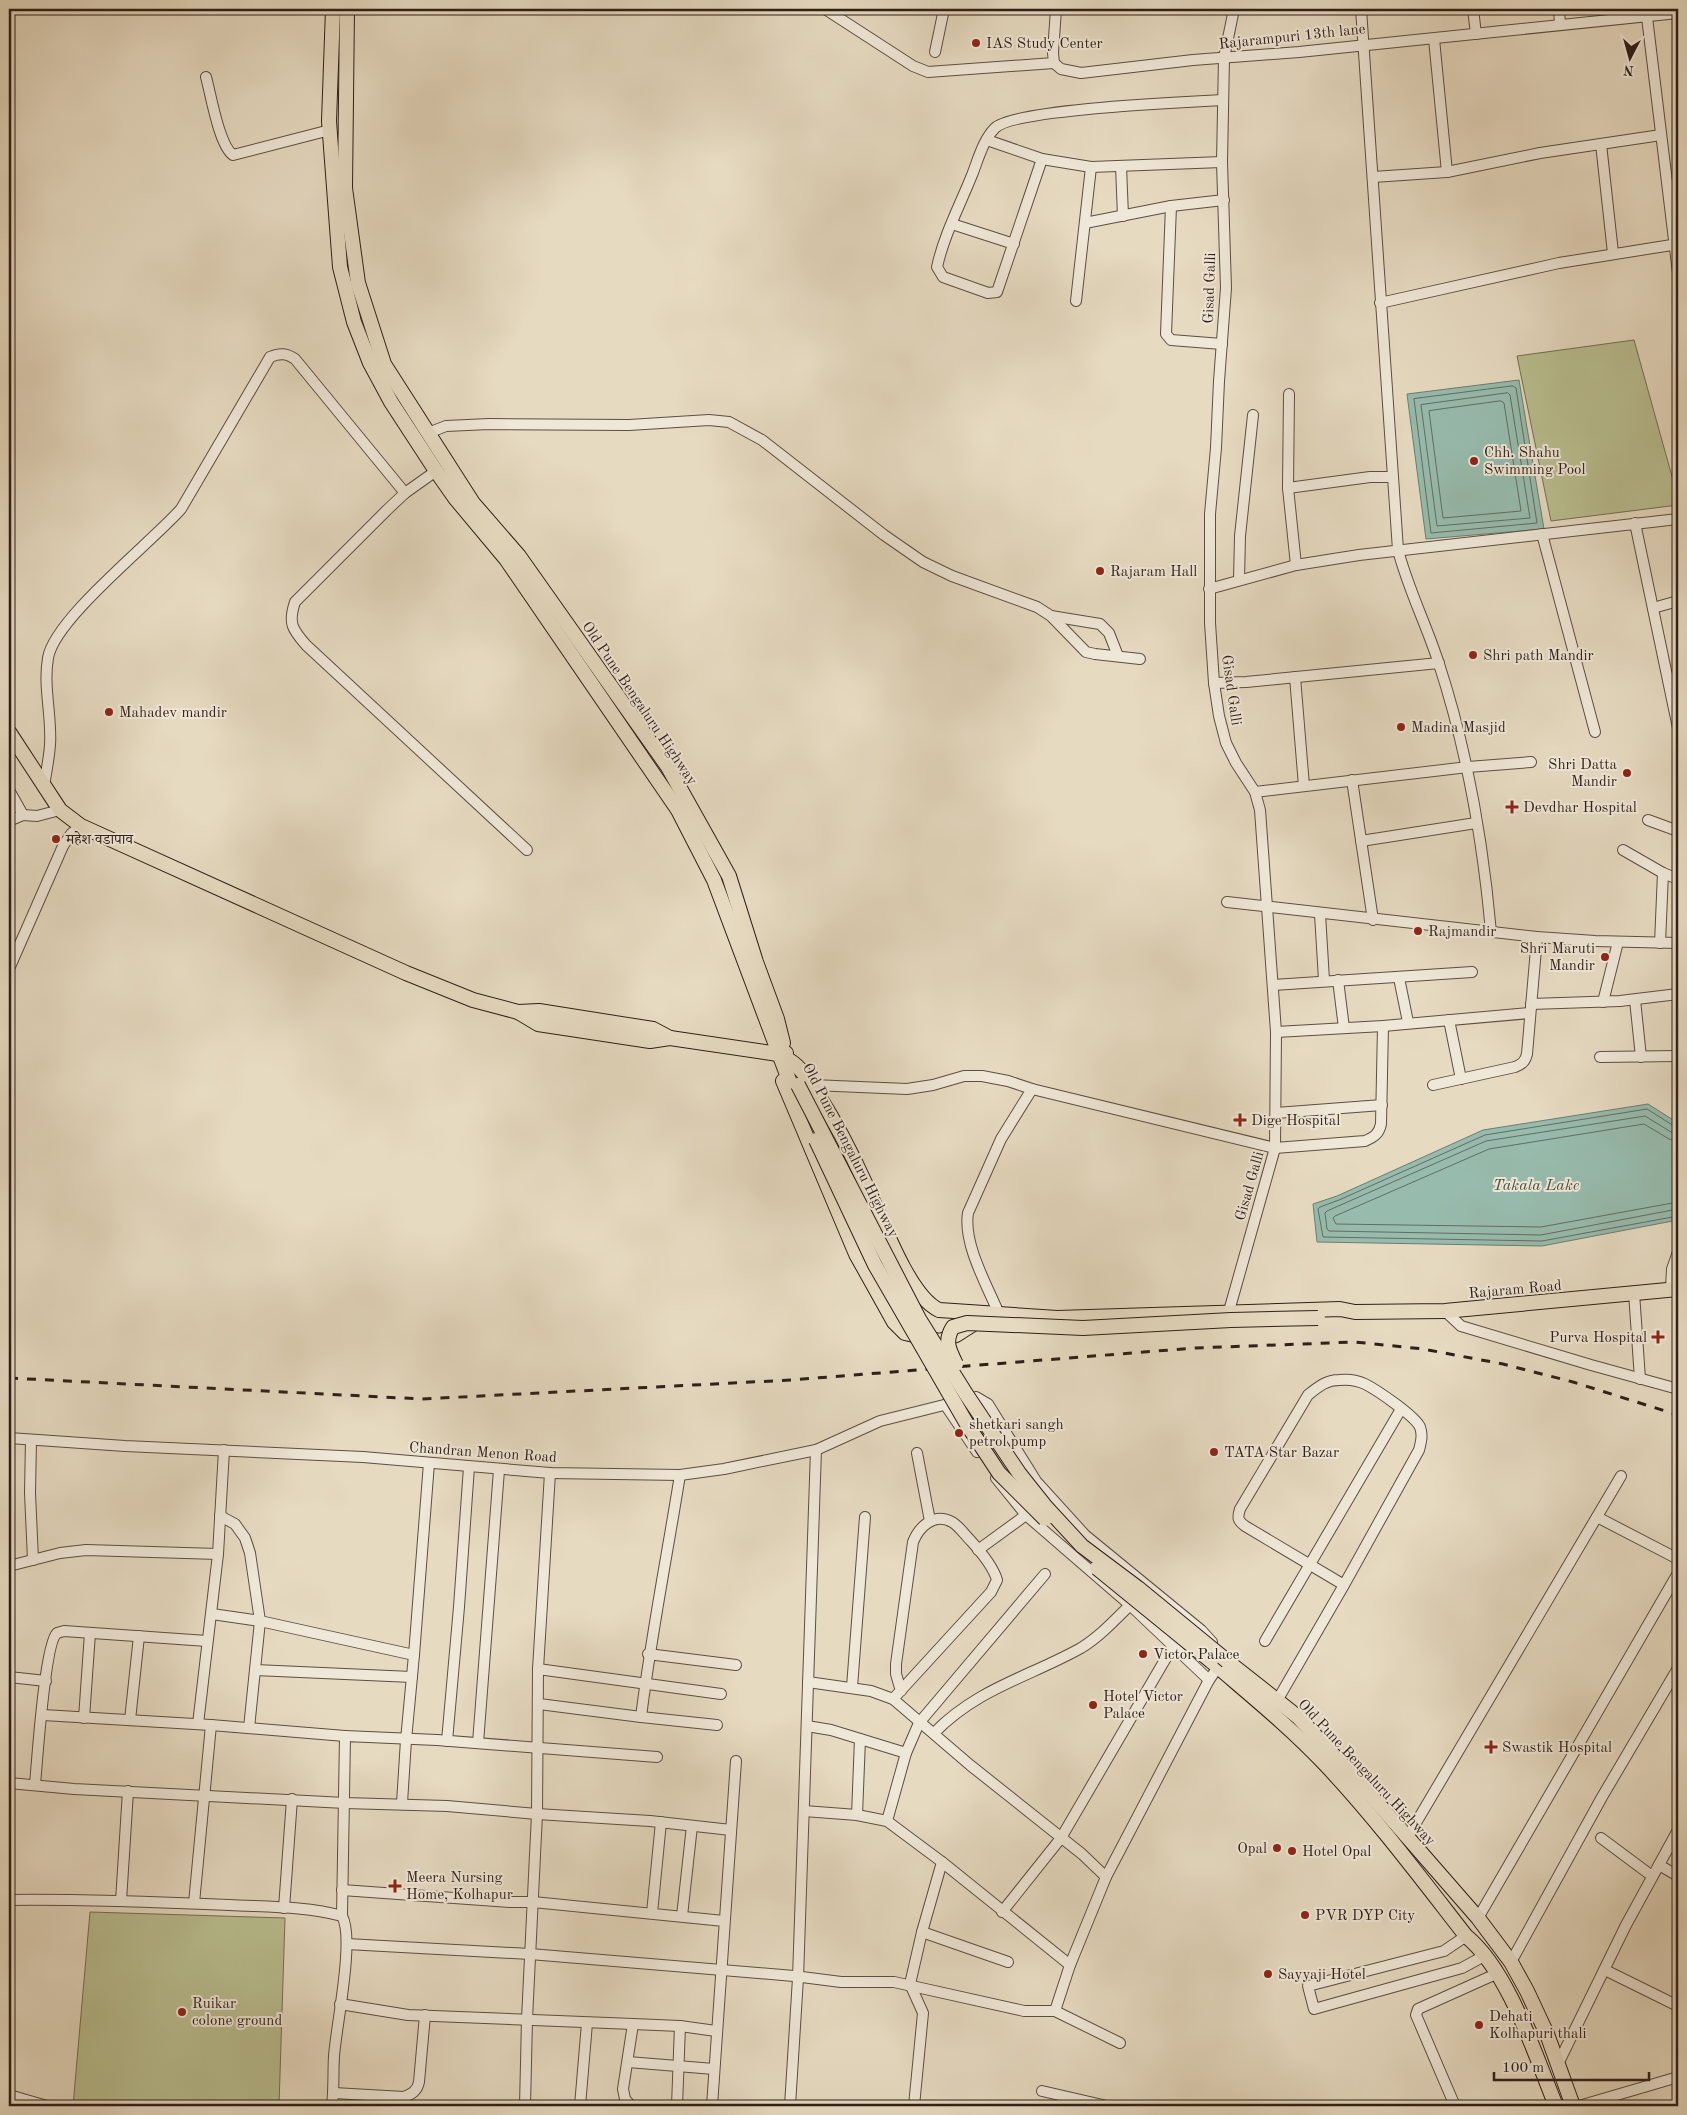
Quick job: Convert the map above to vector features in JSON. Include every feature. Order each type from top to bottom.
[{"type":"main road","name":"Old Pune Bengaluru Highway","points":[[333,9],[330,130],[340,267],[354,322],[370,364],[391,402],[436,471],[455,498],[506,559],[678,810],[714,880],[783,1057],[800,1086],[919,1320],[966,1394],[1018,1473],[1082,1546],[1138,1588],[1219,1663]]},
{"type":"main road","name":"Old Pune Bengaluru Highway","points":[[347,9],[346,188],[358,283],[384,364],[473,502],[519,556],[668,768],[729,876],[756,962],[777,1019],[783,1057]]},
{"type":"main road","points":[[9,732],[60,810],[81,826],[406,973],[473,1000],[518,1012],[539,1011],[653,1029],[670,1038],[783,1057],[780,1076],[856,1254],[894,1322],[905,1333],[940,1341],[956,1336],[993,1314]]},
{"type":"main road","name":"Old Pune Bengaluru Highway","points":[[800,1086],[872,1259],[892,1298],[968,1426],[1000,1473],[1074,1550],[1274,1706],[1305,1724],[1369,1792],[1478,1918],[1511,1962],[1527,1991],[1574,2106]]},
{"type":"main road","points":[[800,1086],[836,1122],[866,1184],[893,1247],[922,1297],[939,1310],[1057,1318],[1229,1311],[1340,1309],[1355,1312]]},
{"type":"main road","name":"Rajaram Road","points":[[1355,1312],[1445,1311],[1675,1289]]},
{"type":"main road","points":[[966,1394],[964,1380],[947,1343],[953,1327],[967,1322],[1083,1328],[1231,1320],[1340,1317],[1355,1312]]},
{"type":"main road","name":"Old Pune Bengaluru Highway","points":[[1274,1706],[1358,1802],[1466,1936],[1475,1943],[1512,1998],[1556,2106]]},
{"type":"street","points":[[825,9],[913,66],[928,72],[1054,63],[1056,9]]},
{"type":"street","points":[[936,52],[944,9]]},
{"type":"street","name":"Gisad Galli","points":[[1229,1311],[1275,1148],[1276,1113],[1276,1032],[1262,829],[1255,792],[1236,763],[1226,743],[1219,716],[1214,683],[1209,589],[1210,514],[1226,288],[1222,162],[1224,58],[1234,9]]},
{"type":"street","points":[[1362,9],[1380,304],[1398,550],[1404,574],[1439,663],[1468,767],[1488,890],[1491,932]]},
{"type":"street","points":[[1474,9],[1476,34]]},
{"type":"street","points":[[1558,9],[1560,25]]},
{"type":"street","points":[[1646,12],[1678,272]]},
{"type":"street","name":"Rajarampuri 13th lane","points":[[1054,63],[1061,69],[1081,73],[1560,25],[1646,12],[1678,13]]},
{"type":"street","points":[[1434,38],[1447,172]]},
{"type":"street","points":[[206,77],[223,140],[227,151],[233,155],[330,130]]},
{"type":"street","points":[[1042,159],[1000,288],[997,292],[988,293],[943,277],[938,272],[939,260],[986,140],[996,127],[1007,121],[1035,116],[1134,105],[1223,100]]},
{"type":"street","points":[[1373,177],[1447,172],[1540,153],[1661,135]]},
{"type":"street","points":[[986,140],[1042,159],[1091,167],[1222,162]]},
{"type":"street","points":[[1601,144],[1614,253]]},
{"type":"street","points":[[1121,166],[1123,216]]},
{"type":"street","points":[[1076,300],[1091,167]]},
{"type":"street","points":[[1085,223],[1172,206],[1224,200]]},
{"type":"street","points":[[1172,206],[1166,334],[1171,340],[1222,344]]},
{"type":"street","points":[[952,224],[1014,244]]},
{"type":"street","points":[[1380,304],[1506,274],[1614,253],[1676,244]]},
{"type":"street","points":[[47,792],[50,744],[46,678],[48,656],[52,644],[72,618],[113,574],[165,527],[181,509],[270,357],[278,354],[288,354],[295,359],[405,493]]},
{"type":"street","points":[[1289,394],[1288,488],[1296,565]]},
{"type":"street","points":[[1240,580],[1240,536],[1253,415]]},
{"type":"street","points":[[428,433],[446,426],[489,424],[629,425],[709,420],[730,422],[762,440],[884,535],[924,562],[952,576],[1037,607],[1052,616],[1086,652],[1140,658]]},
{"type":"street","points":[[436,471],[405,493],[295,602],[291,614],[291,624],[306,645],[527,850]]},
{"type":"street","points":[[1288,488],[1370,477],[1392,477]]},
{"type":"street","points":[[1209,589],[1296,565],[1398,550],[1678,519]]},
{"type":"street","points":[[1635,523],[1678,728]]},
{"type":"street","points":[[1542,534],[1595,732]]},
{"type":"street","points":[[1653,608],[1678,601]]},
{"type":"street","points":[[1052,616],[1100,624],[1109,633],[1118,656]]},
{"type":"street","points":[[1214,683],[1246,682],[1439,663]]},
{"type":"street","points":[[1296,677],[1304,786]]},
{"type":"street","points":[[1255,792],[1468,767],[1531,762]]},
{"type":"street","points":[[1352,780],[1373,920]]},
{"type":"street","points":[[9,790],[23,815]]},
{"type":"street","points":[[9,821],[23,815],[37,816],[60,810]]},
{"type":"street","points":[[1648,820],[1678,831]]},
{"type":"street","points":[[1361,841],[1476,824]]},
{"type":"street","points":[[9,969],[63,846],[71,834],[81,826]]},
{"type":"street","points":[[1623,850],[1663,873],[1678,879]]},
{"type":"street","points":[[1660,943],[1663,873]]},
{"type":"street","points":[[1227,902],[1373,920],[1537,937],[1618,942],[1678,943]]},
{"type":"street","points":[[1320,914],[1324,980]]},
{"type":"street","points":[[1433,1085],[1522,1065],[1527,1054],[1537,937]]},
{"type":"street","points":[[1603,1002],[1618,942]]},
{"type":"street","points":[[1273,985],[1324,980],[1399,978],[1472,972]]},
{"type":"street","points":[[1399,978],[1408,1022]]},
{"type":"street","points":[[1338,980],[1344,1028]]},
{"type":"street","points":[[1276,1032],[1449,1020],[1531,1008],[1635,1000],[1678,994]]},
{"type":"street","points":[[1635,1000],[1641,1057]]},
{"type":"street","points":[[1449,1020],[1461,1079]]},
{"type":"street","points":[[800,1086],[907,1089],[933,1085],[964,1076],[982,1076],[1275,1148],[1365,1141],[1374,1137],[1380,1131],[1383,1026]]},
{"type":"street","points":[[1600,1057],[1678,1056]]},
{"type":"street","points":[[993,1314],[970,1244],[966,1225],[968,1214],[1002,1139],[1032,1089]]},
{"type":"street","points":[[1276,1113],[1382,1105]]},
{"type":"street","points":[[1675,1289],[1672,1269],[1678,1252]]},
{"type":"street","points":[[1634,1294],[1640,1379]]},
{"type":"street","points":[[1445,1311],[1461,1326],[1678,1389]]},
{"type":"street","points":[[1274,1706],[1344,1585],[1419,1450],[1422,1437],[1419,1426],[1411,1416],[1366,1384],[1352,1380],[1337,1380],[1323,1383],[1308,1395],[1240,1509],[1238,1516],[1239,1521],[1344,1585]]},
{"type":"street","name":"Chandran Menon Road","points":[[9,1438],[363,1457],[550,1473],[680,1475],[724,1469],[816,1450],[880,1421],[976,1397],[984,1400],[1036,1481],[1085,1535],[1201,1630],[1223,1652],[1219,1663]]},
{"type":"street","points":[[946,1406],[991,1472],[1026,1515],[1130,1605],[1209,1680]]},
{"type":"street","points":[[1265,1641],[1401,1409]]},
{"type":"street","points":[[31,1440],[30,1493],[33,1560]]},
{"type":"street","points":[[198,1724],[218,1554],[224,1450]]},
{"type":"street","points":[[790,2106],[798,1978],[816,1450]]},
{"type":"street","points":[[917,1453],[930,1521]]},
{"type":"street","points":[[402,1803],[429,1463]]},
{"type":"street","points":[[447,1741],[469,1467]]},
{"type":"street","points":[[478,1743],[499,1470]]},
{"type":"street","points":[[526,2106],[527,2019],[539,1748],[538,1669],[550,1473]]},
{"type":"street","points":[[641,1717],[648,1654],[659,1603],[680,1475]]},
{"type":"street","points":[[1408,1838],[1621,1476]]},
{"type":"street","points":[[978,1550],[1026,1515]]},
{"type":"street","points":[[220,1516],[235,1524],[245,1538],[250,1552],[260,1621],[249,1728]]},
{"type":"street","points":[[852,1687],[865,1517]]},
{"type":"street","points":[[1597,1517],[1678,1559]]},
{"type":"street","points":[[893,1699],[901,1691],[995,1586],[997,1580],[995,1574],[978,1550],[954,1522],[944,1519],[930,1521],[922,1525],[913,1542],[896,1664],[896,1674],[901,1691]]},
{"type":"street","points":[[9,1566],[60,1553],[86,1550],[218,1554]]},
{"type":"street","points":[[1478,1918],[1678,1573]]},
{"type":"street","points":[[887,1821],[906,1753],[919,1723],[1045,1574]]},
{"type":"street","points":[[934,1733],[947,1720],[990,1690],[1082,1647],[1098,1635],[1130,1605]]},
{"type":"street","points":[[212,1614],[260,1621],[414,1655]]},
{"type":"street","points":[[35,1785],[46,1681],[54,1636],[64,1631],[207,1641]]},
{"type":"street","points":[[84,1718],[90,1633]]},
{"type":"street","points":[[130,1720],[139,1636]]},
{"type":"street","points":[[1002,1912],[1062,1838],[1172,1646]]},
{"type":"street","points":[[648,1654],[736,1665]]},
{"type":"street","points":[[1055,2011],[1070,1965],[1106,1877],[1219,1663]]},
{"type":"street","points":[[1511,1962],[1602,1797],[1678,1668]]},
{"type":"street","points":[[538,1669],[721,1694]]},
{"type":"street","points":[[254,1670],[412,1677]]},
{"type":"street","points":[[9,1677],[46,1681]]},
{"type":"street","points":[[808,1682],[871,1690],[893,1699],[919,1723],[934,1733],[970,1765],[1062,1838],[1106,1877]]},
{"type":"street","points":[[539,1704],[717,1725]]},
{"type":"street","points":[[43,1715],[198,1724],[406,1740],[478,1743],[657,1757]]},
{"type":"street","points":[[194,1903],[211,1725]]},
{"type":"street","points":[[807,1726],[831,1730],[906,1753]]},
{"type":"street","points":[[332,2106],[334,2056],[346,1944],[346,1924],[342,1916],[345,1736]]},
{"type":"street","points":[[857,1815],[860,1739]]},
{"type":"street","points":[[712,2106],[736,1761]]},
{"type":"street","points":[[9,1783],[345,1803],[402,1803],[500,1809],[537,1814],[661,1822],[731,1830]]},
{"type":"street","points":[[122,1901],[128,1791]]},
{"type":"street","points":[[284,1908],[292,1800]]},
{"type":"street","points":[[804,1811],[857,1815],[887,1821],[942,1862],[1070,1965]]},
{"type":"street","points":[[652,1913],[661,1822]]},
{"type":"street","points":[[682,1916],[692,1826]]},
{"type":"street","points":[[1558,2064],[1658,1864],[1678,1830]]},
{"type":"street","points":[[1601,1838],[1652,1876]]},
{"type":"street","points":[[914,2106],[923,2013],[910,1984],[922,1932],[942,1862]]},
{"type":"street","points":[[1658,1864],[1678,1876]]},
{"type":"street","points":[[342,1890],[533,1902],[724,1921]]},
{"type":"street","points":[[9,1900],[194,1903],[284,1908],[327,1912],[342,1916]]},
{"type":"street","points":[[922,1932],[1008,1962]]},
{"type":"street","points":[[1466,1936],[1444,1951],[1308,1986],[1314,2009],[1462,1968],[1484,1956]]},
{"type":"street","points":[[346,1944],[530,1954],[798,1978],[910,1984],[930,1991],[1024,2011],[1055,2011],[1120,2043]]},
{"type":"street","points":[[1605,1970],[1678,2006]]},
{"type":"street","points":[[1454,2106],[1416,2015],[1418,2009],[1496,1974]]},
{"type":"street","points":[[340,2004],[408,2015],[680,2026],[716,2032]]},
{"type":"street","points":[[334,2093],[404,2097],[412,2094],[419,2082],[425,2016]]},
{"type":"street","points":[[580,2106],[588,2023]]},
{"type":"street","points":[[631,2106],[625,2099],[623,2089],[633,2024]]},
{"type":"street","points":[[677,2106],[680,2026]]},
{"type":"street","points":[[628,2062],[714,2069]]},
{"type":"street","points":[[1579,2106],[1678,2077]]},
{"type":"street","points":[[1042,2091],[1107,2106]]},
{"type":"street","points":[[9,2095],[47,2106]]},
{"type":"shaded area","points":[[1634,340],[1678,498],[1678,505],[1551,521],[1517,356]]},
{"type":"shaded area","name":"Ruikar colone ground","points":[[90,1912],[285,1918],[279,2106],[73,2106]]},
{"type":"water","name":"Chh. Shahu Swimming Pool","points":[[1519,380],[1544,529],[1426,539],[1407,394]]},
{"type":"water","name":"Takala Lake","points":[[1648,1104],[1678,1123],[1678,1220],[1542,1246],[1317,1242],[1313,1204],[1337,1196],[1483,1130]]},
{"type":"railway","points":[[9,1378],[422,1399],[791,1380],[1195,1348],[1355,1342],[1423,1349],[1503,1364],[1573,1382],[1678,1415]]},
{"type":"place","name":"IAS Study Center","points":[[976,43]]},
{"type":"place","name":"Chh. Shahu Swimming Pool","points":[[1474,461]]},
{"type":"place","name":"Rajaram Hall","points":[[1100,571]]},
{"type":"place","name":"Shri path Mandir","points":[[1473,655]]},
{"type":"place","name":"Mahadev mandir","points":[[109,712]]},
{"type":"place","name":"Madina Masjid","points":[[1401,727]]},
{"type":"place","name":"Shri Datta Mandir","points":[[1627,773]]},
{"type":"place","name":"Devdhar Hospital","points":[[1512,807]]},
{"type":"place","name":"महेश वडापाव","points":[[56,839]]},
{"type":"place","name":"Rajmandir","points":[[1418,931]]},
{"type":"place","name":"Shri Maruti Mandir","points":[[1605,957]]},
{"type":"place","name":"Dige Hospital","points":[[1240,1120]]},
{"type":"place","name":"Purva Hospital","points":[[1658,1337]]},
{"type":"place","name":"shetkari sangh petrol pump","points":[[959,1433]]},
{"type":"place","name":"TATA Star Bazar","points":[[1214,1452]]},
{"type":"place","name":"Victor Palace","points":[[1143,1654]]},
{"type":"place","name":"Hotel Victor Palace","points":[[1093,1705]]},
{"type":"place","name":"Swastik Hospital","points":[[1491,1747]]},
{"type":"place","name":"Opal","points":[[1277,1848]]},
{"type":"place","name":"Hotel Opal","points":[[1292,1851]]},
{"type":"place","name":"Meera Nursing Home, Kolhapur","points":[[395,1886]]},
{"type":"place","name":"PVR DYP City","points":[[1305,1915]]},
{"type":"place","name":"Sayyaji Hotel","points":[[1268,1974]]},
{"type":"place","name":"Ruikar colone ground","points":[[182,2012]]},
{"type":"place","name":"Dehati Kolhapuri thali","points":[[1479,2025]]}]
